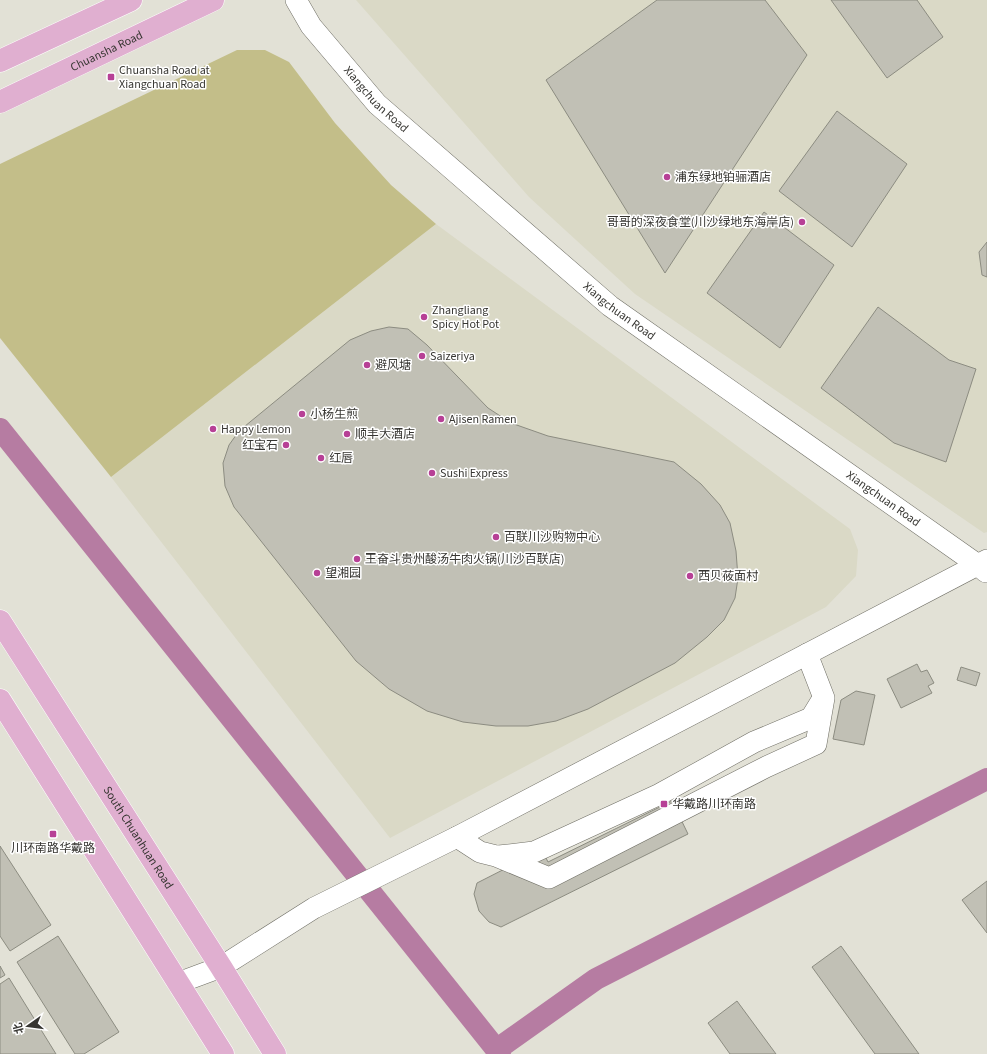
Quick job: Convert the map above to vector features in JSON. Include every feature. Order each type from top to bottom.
[{"type":"main road","points":[[0,61],[131,0]]},
{"type":"main road","name":"Chuansha Road","points":[[0,102],[213,0]]},
{"type":"main road","name":"South Chuanhuan Road","points":[[0,622],[275,1054]]},
{"type":"main road","points":[[0,700],[223,1054]]},
{"type":"street","name":"Xiangchuan Road","points":[[296,0],[311,26],[377,104],[610,306],[984,566]]},
{"type":"street","points":[[178,983],[221,967],[314,908],[457,837],[807,654],[984,566]]},
{"type":"street","points":[[457,837],[480,852],[496,856],[549,878],[766,766],[816,744],[824,698],[807,654]]},
{"type":"street","points":[[496,856],[534,852],[660,794],[754,742],[811,718],[824,698]]},
{"type":"shaded area","points":[[356,0],[987,0],[987,532],[984,533],[635,294],[529,197]]},
{"type":"shaded area","points":[[237,50],[265,50],[289,62],[335,123],[391,185],[436,224],[111,477],[0,338],[0,164]]},
{"type":"shaded area","points":[[436,224],[850,529],[858,550],[856,576],[826,607],[390,838],[111,477]]},
{"type":"building","name":"浦东绿地铂骊酒店","points":[[657,0],[765,0],[807,55],[665,273],[546,80]]},
{"type":"building","points":[[831,0],[917,0],[943,37],[887,78]]},
{"type":"building","points":[[837,111],[907,164],[852,247],[779,191]]},
{"type":"building","points":[[764,212],[834,265],[780,348],[707,293]]},
{"type":"building","points":[[987,242],[987,277],[982,275],[979,252]]},
{"type":"building","points":[[878,307],[949,360],[976,369],[946,462],[894,443],[821,388]]},
{"type":"building","name":"百联川沙购物中心","points":[[389,327],[408,329],[427,345],[488,408],[511,423],[548,436],[674,462],[701,484],[720,505],[730,523],[736,551],[738,578],[735,598],[724,620],[707,637],[675,663],[588,709],[556,721],[528,726],[496,726],[463,722],[427,711],[389,689],[356,661],[234,507],[225,486],[223,463],[229,445],[239,431],[350,340],[371,331]]},
{"type":"building","points":[[917,664],[921,672],[927,670],[934,683],[928,686],[932,693],[901,708],[887,679]]},
{"type":"building","points":[[961,667],[980,673],[976,686],[957,680]]},
{"type":"building","points":[[856,691],[875,695],[864,745],[833,739],[841,700]]},
{"type":"building","points":[[672,801],[688,834],[501,927],[489,922],[479,911],[474,894],[477,883],[542,850],[548,862]]},
{"type":"building","points":[[0,846],[51,925],[10,951],[0,936]]},
{"type":"building","points":[[987,881],[987,933],[962,900]]},
{"type":"building","points":[[58,936],[119,1032],[84,1054],[75,1054],[17,962]]},
{"type":"building","points":[[841,946],[919,1054],[875,1054],[812,967]]},
{"type":"building","points":[[0,966],[5,975],[0,978]]},
{"type":"building","points":[[9,978],[56,1054],[0,1054],[0,984]]},
{"type":"building","points":[[737,1001],[776,1054],[730,1054],[708,1023]]},
{"type":"waterway","points":[[0,429],[500,1054]]},
{"type":"waterway","points":[[496,1050],[596,979],[987,779]]},
{"type":"place","name":"Chuansha Road at Xiangchuan Road","points":[[111,77]]},
{"type":"place","name":"浦东绿地铂骊酒店","points":[[667,177]]},
{"type":"place","name":"哥哥的深夜食堂(川沙绿地东海岸店)","points":[[802,222]]},
{"type":"place","name":"Zhangliang Spicy Hot Pot","points":[[424,317]]},
{"type":"place","name":"Saizeriya","points":[[422,356]]},
{"type":"place","name":"避风塘","points":[[367,365]]},
{"type":"place","name":"小杨生煎","points":[[302,414]]},
{"type":"place","name":"Ajisen Ramen","points":[[441,419]]},
{"type":"place","name":"Happy Lemon","points":[[213,429]]},
{"type":"place","name":"顺丰大酒店","points":[[347,434]]},
{"type":"place","name":"红宝石","points":[[286,445]]},
{"type":"place","name":"红唇","points":[[321,458]]},
{"type":"place","name":"Sushi Express","points":[[432,473]]},
{"type":"place","name":"百联川沙购物中心","points":[[496,537]]},
{"type":"place","name":"王奋斗贵州酸汤牛肉火锅(川沙百联店)","points":[[357,559]]},
{"type":"place","name":"望湘园","points":[[317,573]]},
{"type":"place","name":"西贝莜面村","points":[[690,576]]},
{"type":"place","name":"华戴路川环南路","points":[[664,804]]},
{"type":"place","name":"川环南路华戴路","points":[[53,834]]}]
